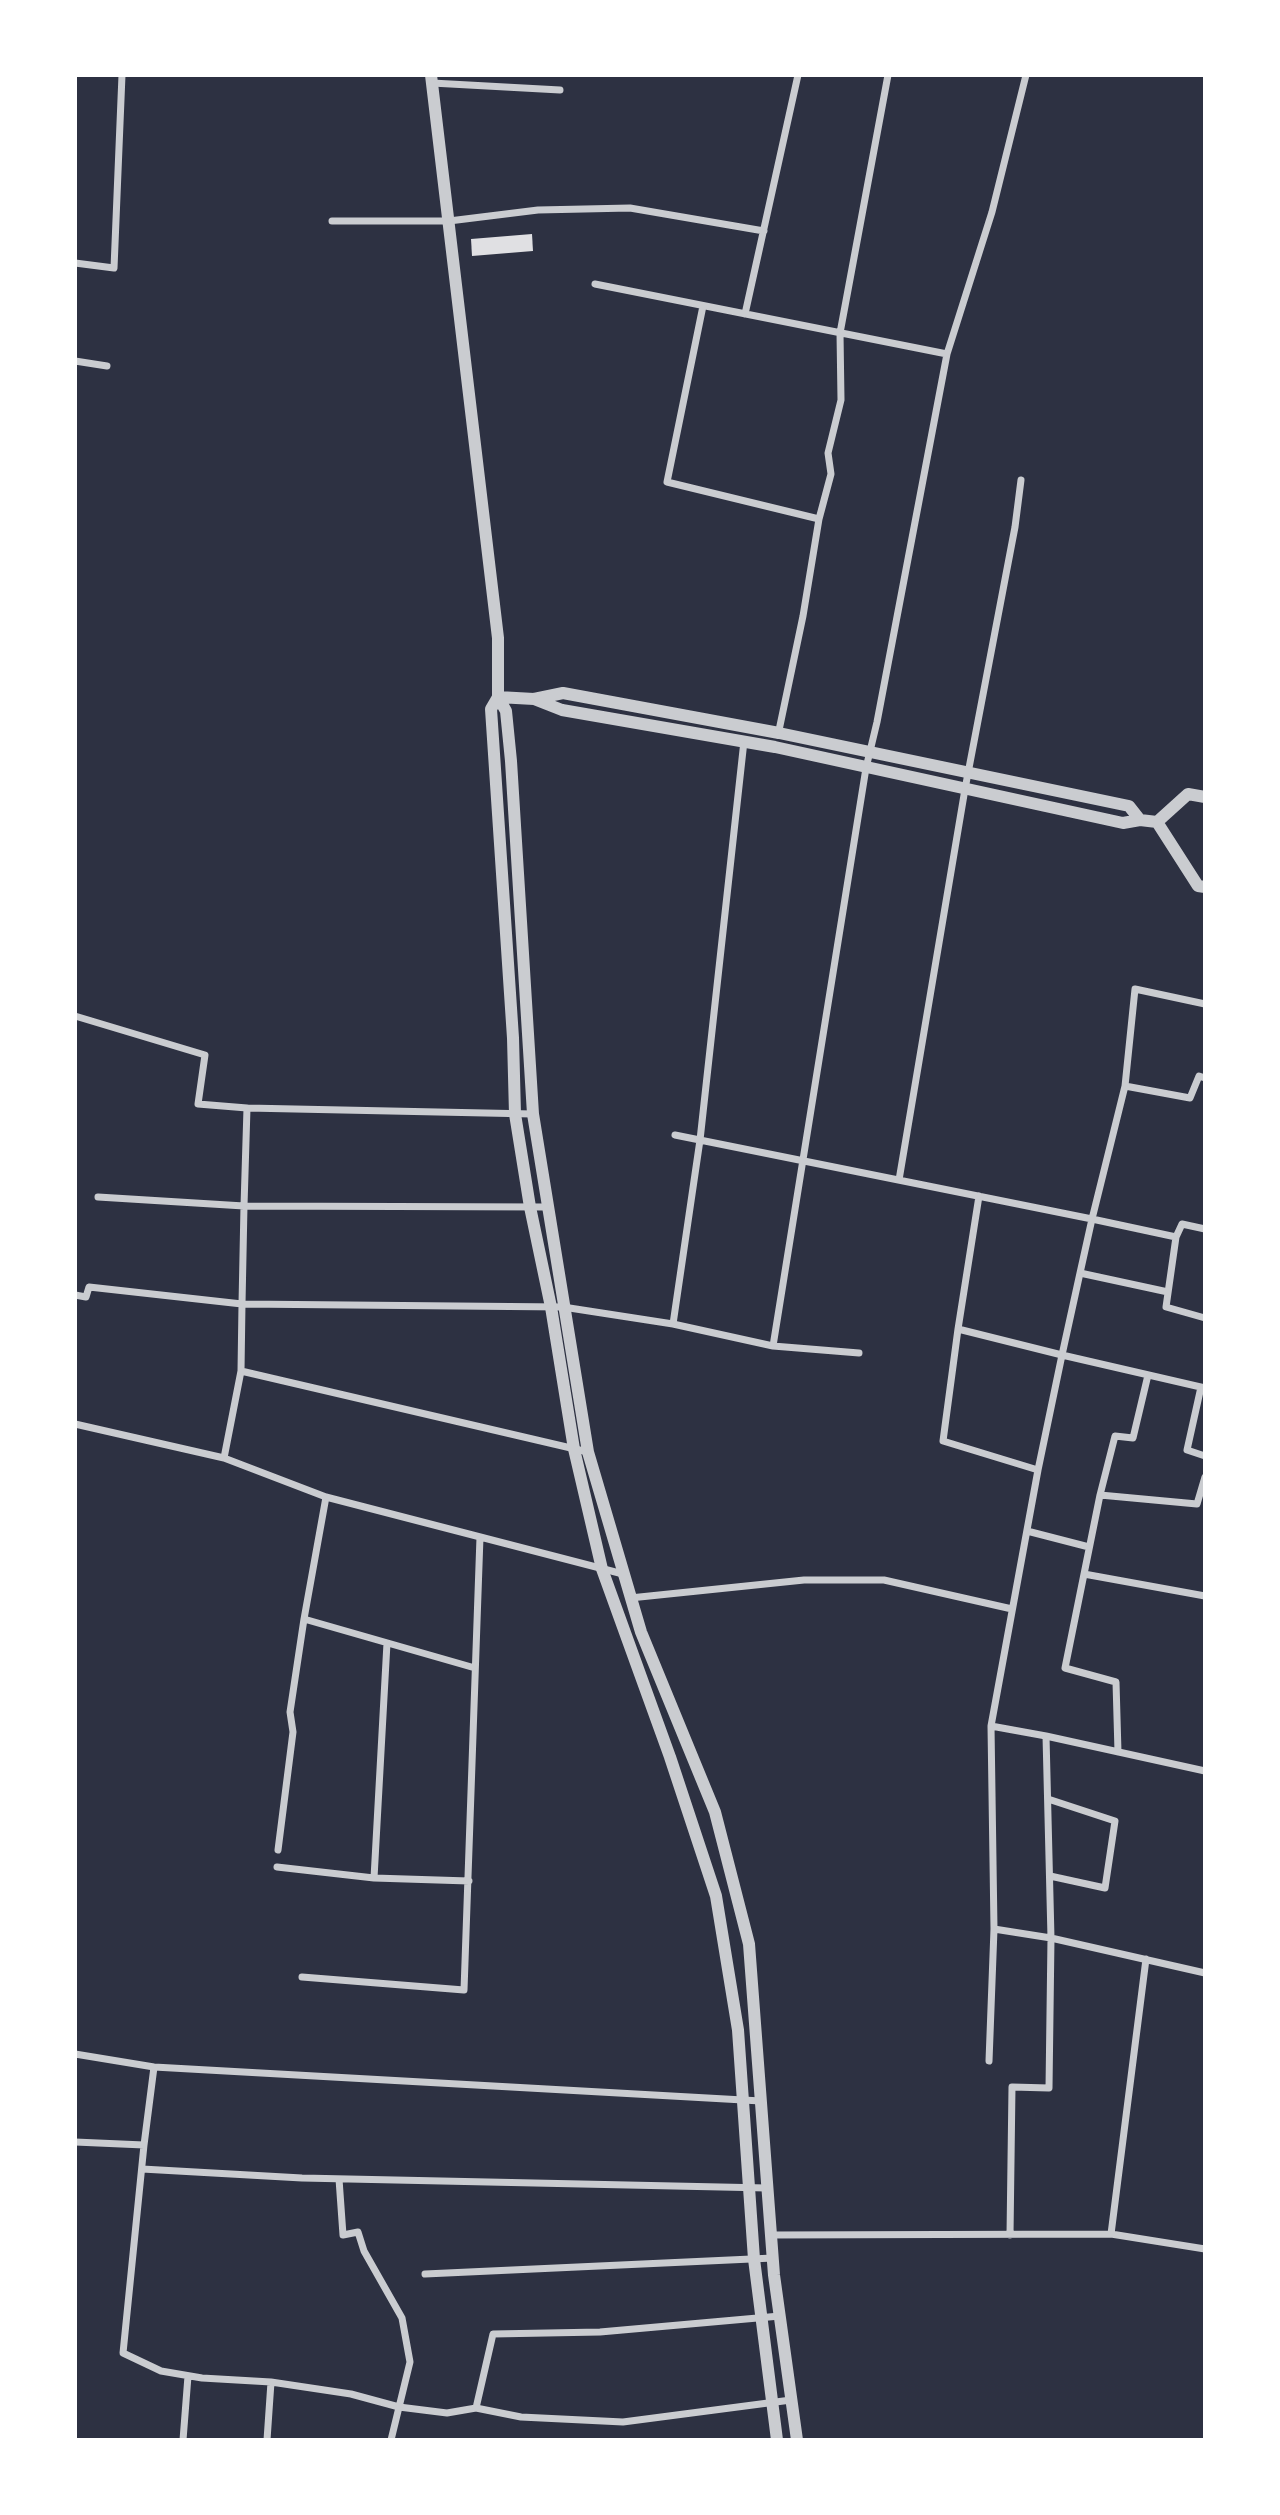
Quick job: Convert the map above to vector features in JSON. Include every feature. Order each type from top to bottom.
[{"type":"street","points":[[75,263],[114,268],[121,75]]},
{"type":"street","points":[[745,314],[798,75]]},
{"type":"street","points":[[775,747],[803,616],[819,519],[831,474],[828,453],[841,400],[840,333],[888,75]]},
{"type":"street","points":[[773,1346],[866,768],[947,354],[992,212],[1027,75]]},
{"type":"street","points":[[560,90],[432,79],[498,638],[498,697],[506,711],[533,1114],[547,1207],[574,1449],[602,1569],[670,1757],[716,1896],[738,2030],[754,2259],[777,2440]]},
{"type":"street","points":[[332,221],[449,221],[538,210],[630,208],[764,231]]},
{"type":"street","points":[[595,284],[947,354]]},
{"type":"street","points":[[703,306],[667,482],[819,519]]},
{"type":"street","points":[[75,361],[107,366]]},
{"type":"street","points":[[899,1180],[965,789],[1021,480]]},
{"type":"street","points":[[498,697],[534,699],[563,693],[779,733],[1129,806],[1140,820]]},
{"type":"street","points":[[498,697],[491,709],[513,1038],[515,1114],[530,1207],[557,1307],[588,1452],[630,1598],[641,1632],[715,1812],[749,1944],[773,2258],[797,2440]]},
{"type":"street","points":[[534,699],[562,710],[775,747],[1124,823],[1140,820],[1157,822],[1188,794],[1205,797]]},
{"type":"street","points":[[631,722],[634,706]]},
{"type":"street","points":[[673,1324],[700,1140],[744,741]]},
{"type":"street","points":[[1048,806],[1052,790]]},
{"type":"street","points":[[1100,818],[1104,801]]},
{"type":"street","points":[[1157,822],[1198,886],[1205,887]]},
{"type":"street","points":[[989,2061],[993,1929],[990,1726],[1062,1355],[1125,1086],[1135,989],[1205,1004]]},
{"type":"street","points":[[75,1016],[205,1055],[198,1104],[247,1108],[533,1114]]},
{"type":"street","points":[[1125,1086],[1190,1098],[1199,1076],[1205,1078]]},
{"type":"street","points":[[224,1458],[241,1371],[247,1108]]},
{"type":"street","points":[[675,1135],[1176,1237]]},
{"type":"street","points":[[979,1196],[943,1441],[1038,1470]]},
{"type":"street","points":[[98,1197],[244,1206],[547,1207]]},
{"type":"street","points":[[1205,1229],[1182,1224],[1176,1237],[1166,1307],[1205,1318]]},
{"type":"street","points":[[1080,1273],[1168,1292]]},
{"type":"street","points":[[75,1295],[86,1297],[89,1287],[242,1304],[557,1307],[673,1324],[773,1346],[859,1353]]},
{"type":"street","points":[[958,1329],[1203,1387],[1188,1450],[1205,1456]]},
{"type":"street","points":[[241,1371],[588,1452]]},
{"type":"street","points":[[1118,1752],[1116,1682],[1065,1668],[1100,1495],[1115,1436],[1133,1438],[1148,1375]]},
{"type":"street","points":[[75,1424],[224,1458],[326,1497],[623,1574]]},
{"type":"street","points":[[1100,1495],[1198,1504],[1205,1477]]},
{"type":"street","points":[[278,1850],[293,1732],[290,1712],[326,1497]]},
{"type":"street","points":[[1027,1531],[1089,1547]]},
{"type":"street","points":[[302,1977],[464,1990],[480,1537]]},
{"type":"street","points":[[1084,1574],[1205,1596]]},
{"type":"street","points":[[630,1598],[804,1580],[884,1580],[1012,1609]]},
{"type":"street","points":[[304,1619],[475,1668]]},
{"type":"street","points":[[374,1878],[387,1643]]},
{"type":"street","points":[[990,1726],[1205,1771]]},
{"type":"street","points":[[1010,2235],[1012,2087],[1049,2088],[1051,1938],[1046,1736]]},
{"type":"street","points":[[1048,1799],[1115,1821],[1105,1888],[1050,1877]]},
{"type":"street","points":[[276,1867],[374,1878],[469,1881]]},
{"type":"street","points":[[993,1929],[1051,1938],[1205,1973]]},
{"type":"street","points":[[1111,2234],[1146,1959]]},
{"type":"street","points":[[75,2054],[154,2067],[761,2101]]},
{"type":"street","points":[[154,2067],[123,2353],[161,2371],[188,2376],[271,2382],[351,2394],[400,2407],[447,2413],[476,2408],[522,2417],[623,2422],[791,2400]]},
{"type":"street","points":[[75,2142],[144,2145]]},
{"type":"street","points":[[142,2169],[339,2179],[767,2188]]},
{"type":"street","points":[[339,2179],[343,2235],[358,2232],[364,2251],[402,2318],[411,2362],[391,2440]]},
{"type":"street","points":[[771,2235],[1111,2234],[1205,2249]]},
{"type":"street","points":[[425,2274],[773,2258]]},
{"type":"street","points":[[476,2408],[493,2334],[600,2332],[780,2316]]},
{"type":"street","points":[[183,2440],[188,2376]]},
{"type":"street","points":[[267,2440],[271,2382]]},
{"type":"building","points":[[532,234],[533,251],[472,256],[471,239]]}]
